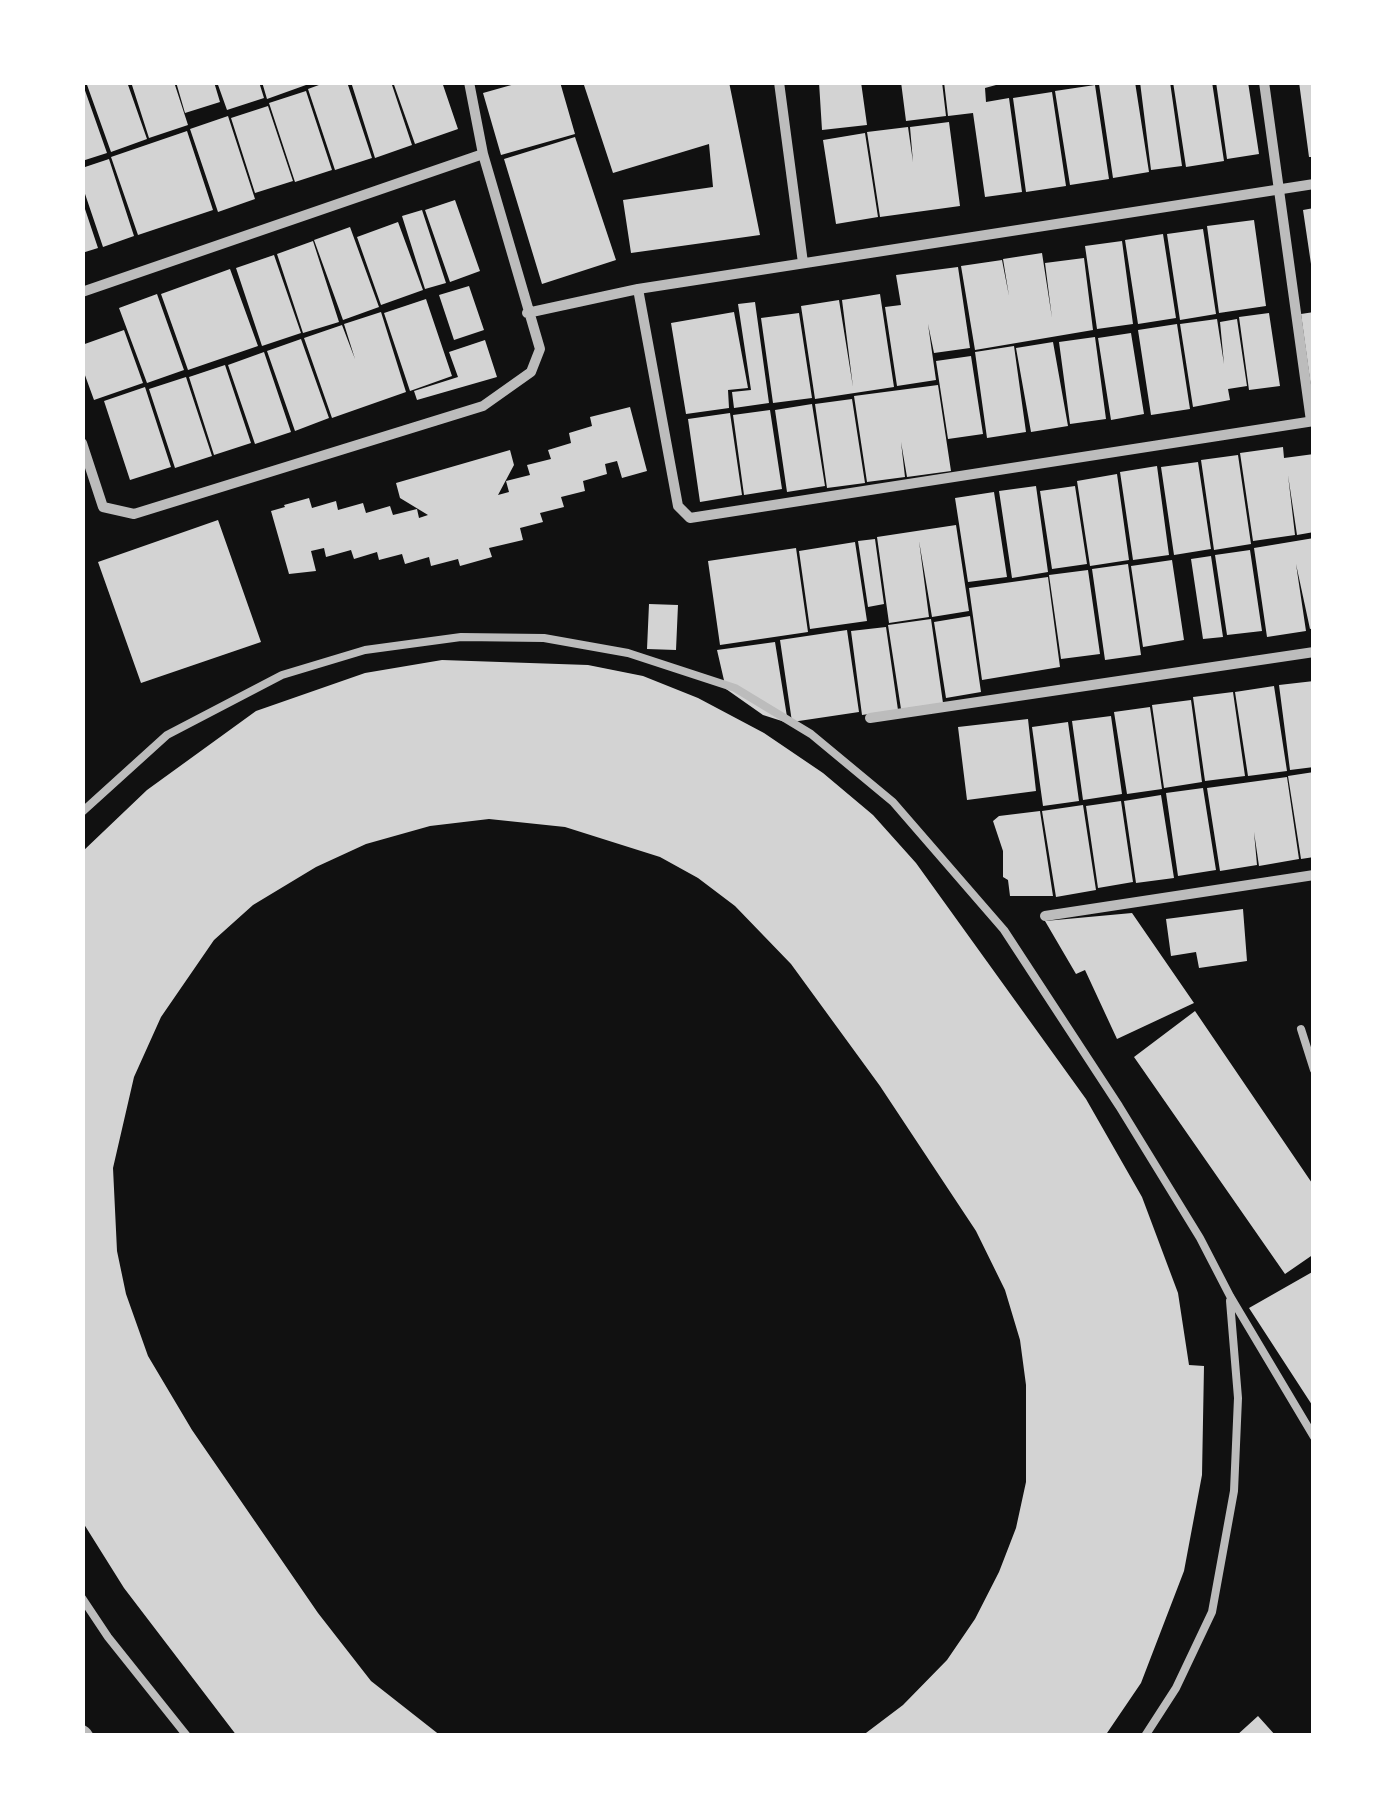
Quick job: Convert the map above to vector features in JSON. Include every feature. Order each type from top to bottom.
[{"type":"street","points":[[82,443],[104,507],[134,514],[483,406],[531,372],[540,349],[483,154],[468,82]]},
{"type":"street","points":[[778,82],[804,263]]},
{"type":"street","points":[[638,289],[678,506],[690,518],[1312,421],[1264,82]]},
{"type":"street","points":[[82,292],[483,154]]},
{"type":"street","points":[[527,313],[638,289],[1314,184]]},
{"type":"street","points":[[870,718],[1314,652]]},
{"type":"street","points":[[1045,916],[1314,875]]},
{"type":"lane","points":[[82,812],[167,735],[282,675],[365,650],[461,637],[544,638],[628,653],[735,688],[811,734],[893,802],[1004,930],[1200,1238],[1314,1437]]},
{"type":"lane","points":[[1301,1030],[1314,1070]]},
{"type":"lane","points":[[1146,1736],[1176,1688],[1212,1612],[1234,1491],[1238,1398],[1230,1296]]},
{"type":"lane","points":[[82,1598],[187,1736]]},
{"type":"building","points":[[82,82],[107,153],[82,161]]},
{"type":"building","points":[[86,82],[127,82],[147,139],[111,152]]},
{"type":"building","points":[[131,82],[174,82],[188,125],[149,138]]},
{"type":"building","points":[[176,82],[214,82],[220,102],[185,113]]},
{"type":"building","points":[[217,82],[259,82],[264,98],[227,110]]},
{"type":"building","points":[[262,82],[305,82],[306,85],[267,99]]},
{"type":"building","points":[[327,82],[347,82],[372,158],[335,170],[308,89]]},
{"type":"building","points":[[351,82],[391,82],[412,145],[375,158]]},
{"type":"building","points":[[393,82],[442,82],[458,129],[415,144]]},
{"type":"building","points":[[522,82],[560,82],[575,134],[501,155],[483,93]]},
{"type":"building","points":[[583,82],[729,82],[760,235],[631,253],[623,200],[713,187],[709,144],[613,173]]},
{"type":"building","points":[[819,82],[861,82],[867,125],[822,130]]},
{"type":"building","points":[[901,82],[942,82],[946,116],[906,121]]},
{"type":"building","points":[[944,82],[1007,82],[985,88],[986,102],[1009,98],[1022,192],[985,197],[973,113],[948,116]]},
{"type":"building","points":[[1135,82],[1149,172],[1113,178],[1099,84]]},
{"type":"building","points":[[1140,82],[1170,82],[1182,166],[1151,170]]},
{"type":"building","points":[[1173,82],[1212,82],[1224,161],[1186,167]]},
{"type":"building","points":[[1216,82],[1248,82],[1259,154],[1227,159]]},
{"type":"building","points":[[1299,82],[1314,82],[1314,157],[1309,157]]},
{"type":"building","points":[[1095,85],[1109,179],[1070,185],[1055,91]]},
{"type":"building","points":[[306,91],[332,170],[295,182],[269,103]]},
{"type":"building","points":[[1052,92],[1066,186],[1026,192],[1013,98]]},
{"type":"building","points":[[268,106],[293,181],[255,193],[231,118]]},
{"type":"building","points":[[228,116],[255,199],[218,212],[190,129]]},
{"type":"building","points":[[949,122],[960,206],[880,217],[867,132],[908,127],[913,162],[910,127]]},
{"type":"building","points":[[187,131],[213,210],[138,235],[111,157]]},
{"type":"building","points":[[865,133],[878,217],[836,224],[823,140]]},
{"type":"building","points":[[575,137],[616,260],[542,284],[504,159]]},
{"type":"building","points":[[109,159],[134,236],[103,247],[82,185],[82,168]]},
{"type":"building","points":[[82,200],[98,248],[82,253]]},
{"type":"building","points":[[455,200],[480,271],[450,282],[425,210]]},
{"type":"building","points":[[1314,208],[1314,264],[1311,264],[1303,210]]},
{"type":"building","points":[[422,210],[446,283],[425,289],[402,216]]},
{"type":"building","points":[[1254,220],[1266,306],[1219,313],[1207,226]]},
{"type":"building","points":[[398,222],[423,290],[381,305],[357,237]]},
{"type":"building","points":[[350,227],[379,307],[343,320],[314,240]]},
{"type":"building","points":[[1203,229],[1216,314],[1180,320],[1167,234]]},
{"type":"building","points":[[1163,234],[1176,318],[1138,324],[1125,240]]},
{"type":"building","points":[[313,241],[339,322],[303,333],[277,254]]},
{"type":"building","points":[[1122,241],[1133,324],[1097,329],[1085,246]]},
{"type":"building","points":[[1042,253],[1052,318],[1045,263],[1084,258],[1093,330],[975,350],[961,266],[1002,260],[1009,296],[1003,259]]},
{"type":"building","points":[[274,255],[301,333],[262,346],[236,268]]},
{"type":"building","points":[[958,267],[970,348],[934,353],[928,324],[936,380],[897,386],[885,307],[901,305],[896,275]]},
{"type":"building","points":[[230,269],[258,346],[188,370],[161,294]]},
{"type":"building","points":[[469,286],[484,330],[454,340],[439,295]]},
{"type":"building","points":[[157,294],[184,370],[147,383],[119,308]]},
{"type":"building","points":[[880,294],[894,387],[815,399],[801,306],[839,300],[853,387],[842,300]]},
{"type":"building","points":[[426,299],[452,376],[410,391],[384,313]]},
{"type":"building","points":[[755,302],[769,403],[734,408],[732,392],[751,390],[738,304]]},
{"type":"building","points":[[381,312],[406,392],[332,418],[304,338],[342,325],[355,359],[344,324]]},
{"type":"building","points":[[734,312],[748,388],[728,390],[729,408],[686,414],[671,323]]},
{"type":"building","points":[[1314,312],[1314,387],[1311,387],[1301,314]]},
{"type":"building","points":[[799,313],[812,398],[773,403],[761,318]]},
{"type":"building","points":[[1269,313],[1280,386],[1249,390],[1239,317]]},
{"type":"building","points":[[1217,319],[1224,364],[1220,322],[1237,319],[1247,386],[1228,389],[1230,400],[1193,407],[1180,324]]},
{"type":"building","points":[[1177,324],[1190,409],[1151,415],[1138,330]]},
{"type":"building","points":[[124,330],[143,383],[94,400],[82,367],[82,345]]},
{"type":"building","points":[[1131,333],[1144,414],[1111,420],[1098,338]]},
{"type":"building","points":[[1095,337],[1106,419],[1070,424],[1059,342]]},
{"type":"building","points":[[301,339],[329,418],[295,431],[267,351]]},
{"type":"building","points":[[485,340],[497,377],[417,400],[414,391],[458,377],[449,352]]},
{"type":"building","points":[[1053,342],[1068,426],[1031,432],[1016,348]]},
{"type":"building","points":[[1014,346],[1026,432],[987,438],[975,352]]},
{"type":"building","points":[[264,352],[291,432],[255,444],[228,365]]},
{"type":"building","points":[[971,356],[983,434],[948,439],[936,361]]},
{"type":"building","points":[[225,365],[251,443],[214,455],[189,377]]},
{"type":"building","points":[[186,377],[212,456],[175,468],[149,389]]},
{"type":"building","points":[[938,385],[951,471],[907,477],[901,442],[905,477],[867,482],[854,396]]},
{"type":"building","points":[[145,387],[171,467],[130,480],[104,401]]},
{"type":"building","points":[[852,399],[865,483],[827,488],[815,404]]},
{"type":"building","points":[[812,404],[825,486],[787,492],[775,410]]},
{"type":"building","points":[[630,407],[647,471],[622,478],[617,461],[605,464],[607,474],[583,481],[585,491],[561,497],[564,507],[540,513],[543,522],[520,528],[523,540],[489,548],[492,557],[460,566],[458,559],[431,566],[429,557],[405,564],[402,554],[379,560],[377,552],[354,559],[351,550],[326,557],[324,548],[311,551],[316,571],[289,574],[271,511],[309,498],[312,508],[336,501],[338,510],[363,503],[366,513],[390,506],[393,515],[417,509],[419,518],[428,515],[400,498],[396,483],[510,450],[514,465],[498,495],[509,492],[506,481],[530,475],[527,465],[551,459],[548,450],[571,443],[569,433],[592,426],[590,417]]},
{"type":"building","points":[[770,410],[782,489],[744,495],[733,415]]},
{"type":"building","points":[[730,413],[742,495],[700,502],[688,419]]},
{"type":"building","points":[[1283,447],[1284,458],[1314,454],[1314,532],[1297,535],[1288,475],[1295,535],[1253,541],[1240,453]]},
{"type":"building","points":[[1238,455],[1251,544],[1214,550],[1201,460]]},
{"type":"building","points":[[1198,462],[1211,549],[1174,555],[1161,467]]},
{"type":"building","points":[[1157,466],[1169,555],[1133,560],[1120,472]]},
{"type":"building","points":[[1117,474],[1129,560],[1090,566],[1077,481]]},
{"type":"building","points":[[1036,486],[1048,572],[1012,578],[999,491]]},
{"type":"building","points":[[1075,486],[1087,564],[1052,569],[1040,491]]},
{"type":"building","points":[[994,492],[1007,577],[968,582],[955,498]]},
{"type":"building","points":[[218,520],[261,642],[141,683],[98,562]]},
{"type":"building","points":[[956,525],[969,611],[932,617],[919,541],[929,617],[889,623],[877,537]]},
{"type":"building","points":[[1314,538],[1314,628],[1310,629],[1296,564],[1306,631],[1267,637],[1254,548]]},
{"type":"building","points":[[875,539],[884,604],[868,607],[858,541]]},
{"type":"building","points":[[855,542],[867,621],[810,629],[799,551]]},
{"type":"building","points":[[796,548],[808,632],[720,645],[708,561]]},
{"type":"building","points":[[1250,550],[1262,631],[1227,635],[1215,555]]},
{"type":"building","points":[[1211,556],[1223,637],[1203,639],[1191,559]]},
{"type":"building","points":[[1172,560],[1184,640],[1143,647],[1131,566]]},
{"type":"building","points":[[1128,564],[1141,655],[1105,660],[1092,569]]},
{"type":"building","points":[[1088,570],[1100,654],[1061,659],[1049,575]]},
{"type":"building","points":[[1048,577],[1060,667],[982,680],[969,588]]},
{"type":"building","points":[[649,604],[678,605],[676,650],[647,649]]},
{"type":"building","points":[[970,616],[981,692],[946,698],[934,622]]},
{"type":"building","points":[[931,619],[943,703],[901,709],[888,625]]},
{"type":"building","points":[[886,627],[898,710],[862,715],[851,631]]},
{"type":"building","points":[[847,630],[859,712],[792,722],[780,640]]},
{"type":"building","points":[[775,642],[788,723],[763,715],[726,689],[717,650]]},
{"type":"building","points":[[442,660],[588,665],[643,676],[698,698],[764,733],[823,773],[873,815],[916,863],[1086,1099],[1142,1197],[1178,1293],[1189,1365],[1204,1366],[1202,1475],[1184,1571],[1141,1683],[1105,1736],[862,1736],[903,1705],[947,1660],[975,1619],[1016,1528],[1026,1482],[1026,1385],[1020,1340],[1005,1290],[976,1231],[880,1086],[791,964],[735,906],[698,878],[660,857],[565,827],[489,819],[430,826],[366,844],[316,867],[253,905],[214,940],[161,1017],[134,1077],[113,1168],[117,1251],[126,1294],[148,1356],[192,1430],[318,1613],[371,1681],[441,1736],[237,1736],[124,1588],[82,1521],[82,852],[147,790],[256,711],[365,673]]},
{"type":"building","points":[[1314,681],[1314,767],[1290,770],[1279,685]]},
{"type":"building","points":[[1274,686],[1287,771],[1248,776],[1235,692]]},
{"type":"building","points":[[1233,692],[1245,776],[1205,781],[1193,697]]},
{"type":"building","points":[[1191,700],[1202,782],[1164,788],[1152,705]]},
{"type":"building","points":[[1150,707],[1162,789],[1127,794],[1114,712]]},
{"type":"building","points":[[1111,716],[1122,794],[1083,800],[1072,721]]},
{"type":"building","points":[[1028,719],[1036,791],[967,800],[958,727]]},
{"type":"building","points":[[1068,722],[1079,801],[1043,806],[1032,727]]},
{"type":"building","points":[[1314,772],[1314,857],[1301,859],[1288,776]]},
{"type":"building","points":[[1287,777],[1299,859],[1259,866],[1254,832],[1257,865],[1220,871],[1207,788]]},
{"type":"building","points":[[1203,788],[1216,870],[1178,876],[1166,793]]},
{"type":"building","points":[[1161,795],[1174,878],[1136,883],[1124,801]]},
{"type":"building","points":[[1121,801],[1133,882],[1098,888],[1086,806]]},
{"type":"building","points":[[1083,805],[1096,890],[1056,897],[1042,811]]},
{"type":"building","points":[[1040,811],[1053,896],[1010,896],[1008,880],[1003,877],[1003,851],[993,821],[999,816]]},
{"type":"building","points":[[1243,909],[1247,961],[1199,968],[1196,952],[1171,956],[1166,919]]},
{"type":"building","points":[[1132,913],[1194,1003],[1117,1039],[1085,970],[1076,974],[1045,921]]},
{"type":"building","points":[[1195,1011],[1314,1186],[1314,1254],[1285,1274],[1134,1057]]},
{"type":"building","points":[[1314,1271],[1314,1408],[1249,1308]]},
{"type":"building","points":[[1258,1716],[1276,1736],[1236,1736]]}]
